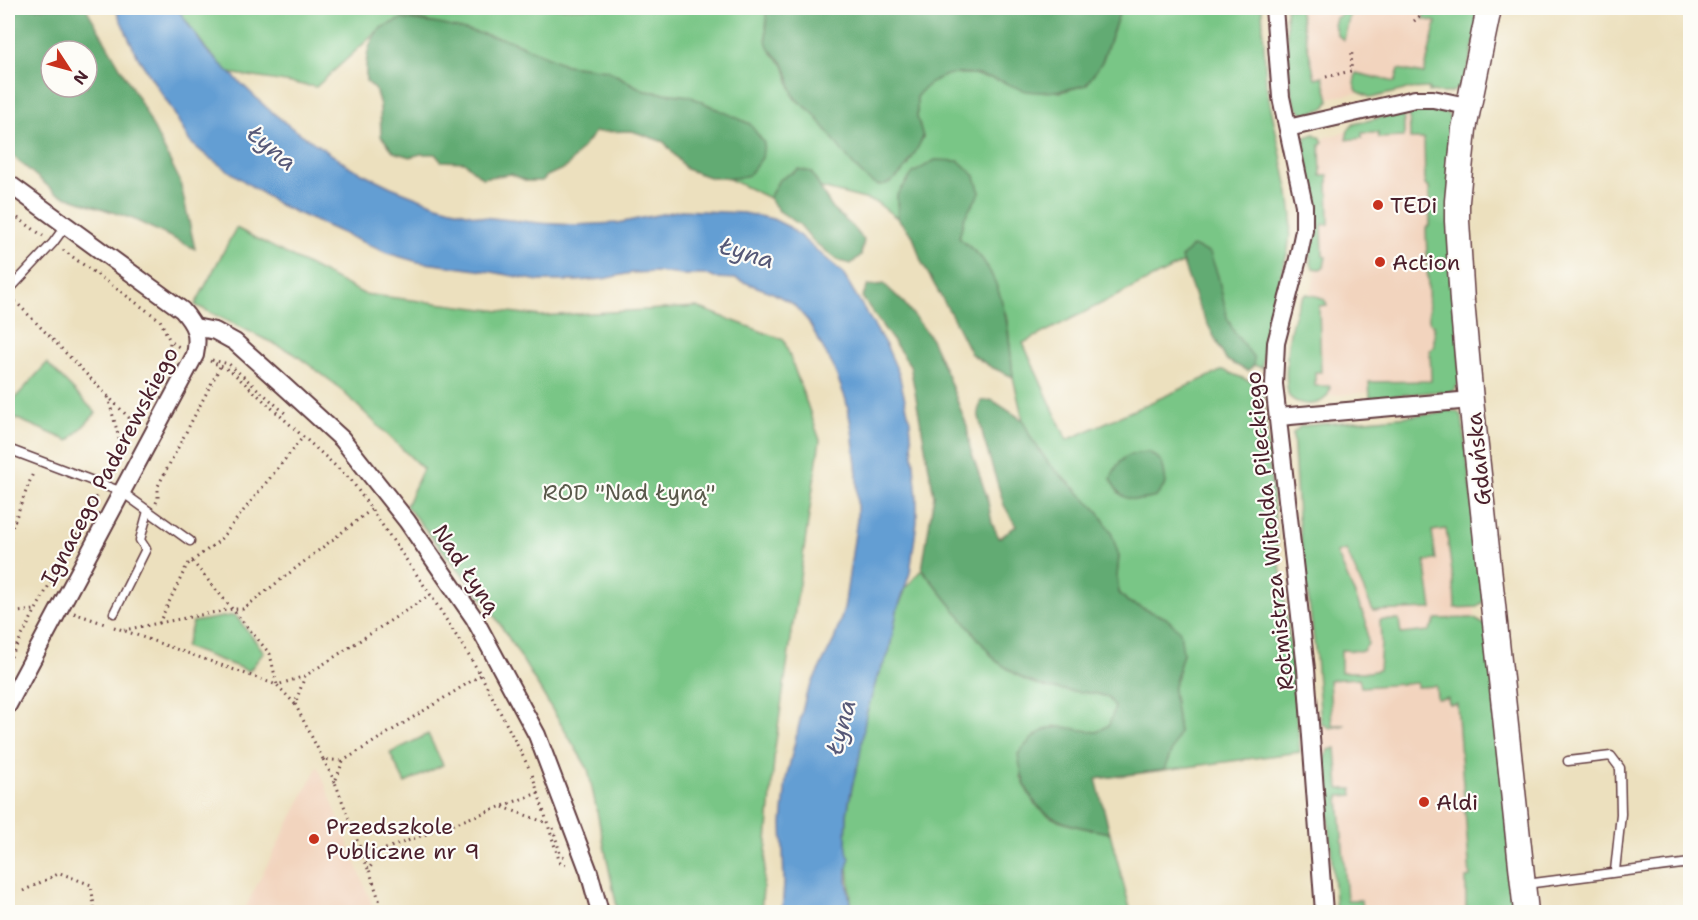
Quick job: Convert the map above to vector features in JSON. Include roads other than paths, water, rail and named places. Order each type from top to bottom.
[{"type":"street","name":"Rotmistrza Witolda Pileckiego","points":[[1274,8],[1278,70],[1304,205],[1304,230],[1299,259],[1276,343],[1274,384],[1306,669],[1324,912]]},
{"type":"street","name":"Gdańska","points":[[1490,8],[1467,106],[1456,211],[1462,301],[1526,912]]},
{"type":"street","points":[[1288,128],[1414,99],[1433,99],[1467,106]]},
{"type":"street","name":"Ignacego Paderewskiego","points":[[8,183],[182,310],[195,327],[203,357],[122,492],[8,705]]},
{"type":"street","name":"Nad Łyną","points":[[195,327],[216,332],[235,342],[301,401],[342,439],[407,521],[474,618],[537,735],[589,872],[600,912]]},
{"type":"street","points":[[1279,417],[1472,400]]},
{"type":"lane","points":[[11,293],[66,225]]},
{"type":"lane","points":[[8,449],[122,492],[190,541]]},
{"type":"lane","points":[[114,613],[146,549],[140,540],[148,511]]},
{"type":"lane","points":[[1568,761],[1611,756],[1620,768],[1621,814],[1615,871]]},
{"type":"lane","points":[[1523,884],[1690,863]]},
{"type":"water","name":"Łyna","points":[[115,8],[177,8],[207,51],[267,108],[292,128],[352,168],[391,187],[437,205],[482,217],[574,225],[618,223],[681,210],[744,213],[773,219],[789,227],[842,272],[887,347],[899,374],[910,421],[917,497],[917,522],[910,573],[897,611],[889,653],[878,675],[866,715],[847,814],[846,842],[850,858],[847,878],[852,912],[782,912],[784,883],[782,824],[786,779],[806,695],[834,640],[844,609],[857,519],[857,474],[846,400],[833,366],[808,321],[793,304],[773,293],[736,279],[657,272],[631,273],[603,279],[539,281],[418,262],[387,253],[297,213],[278,204],[208,157],[190,142],[137,56]]},
{"type":"place","name":"TEDi","points":[[1378,205]]},
{"type":"place","name":"Action","points":[[1380,262]]},
{"type":"place","name":"Aldi","points":[[1424,802]]},
{"type":"place","name":"Przedszkole Publiczne nr 9","points":[[314,839]]},
{"type":"park label","name":"ROD \"Nad Łyną\"","points":[[629,492]]}]
